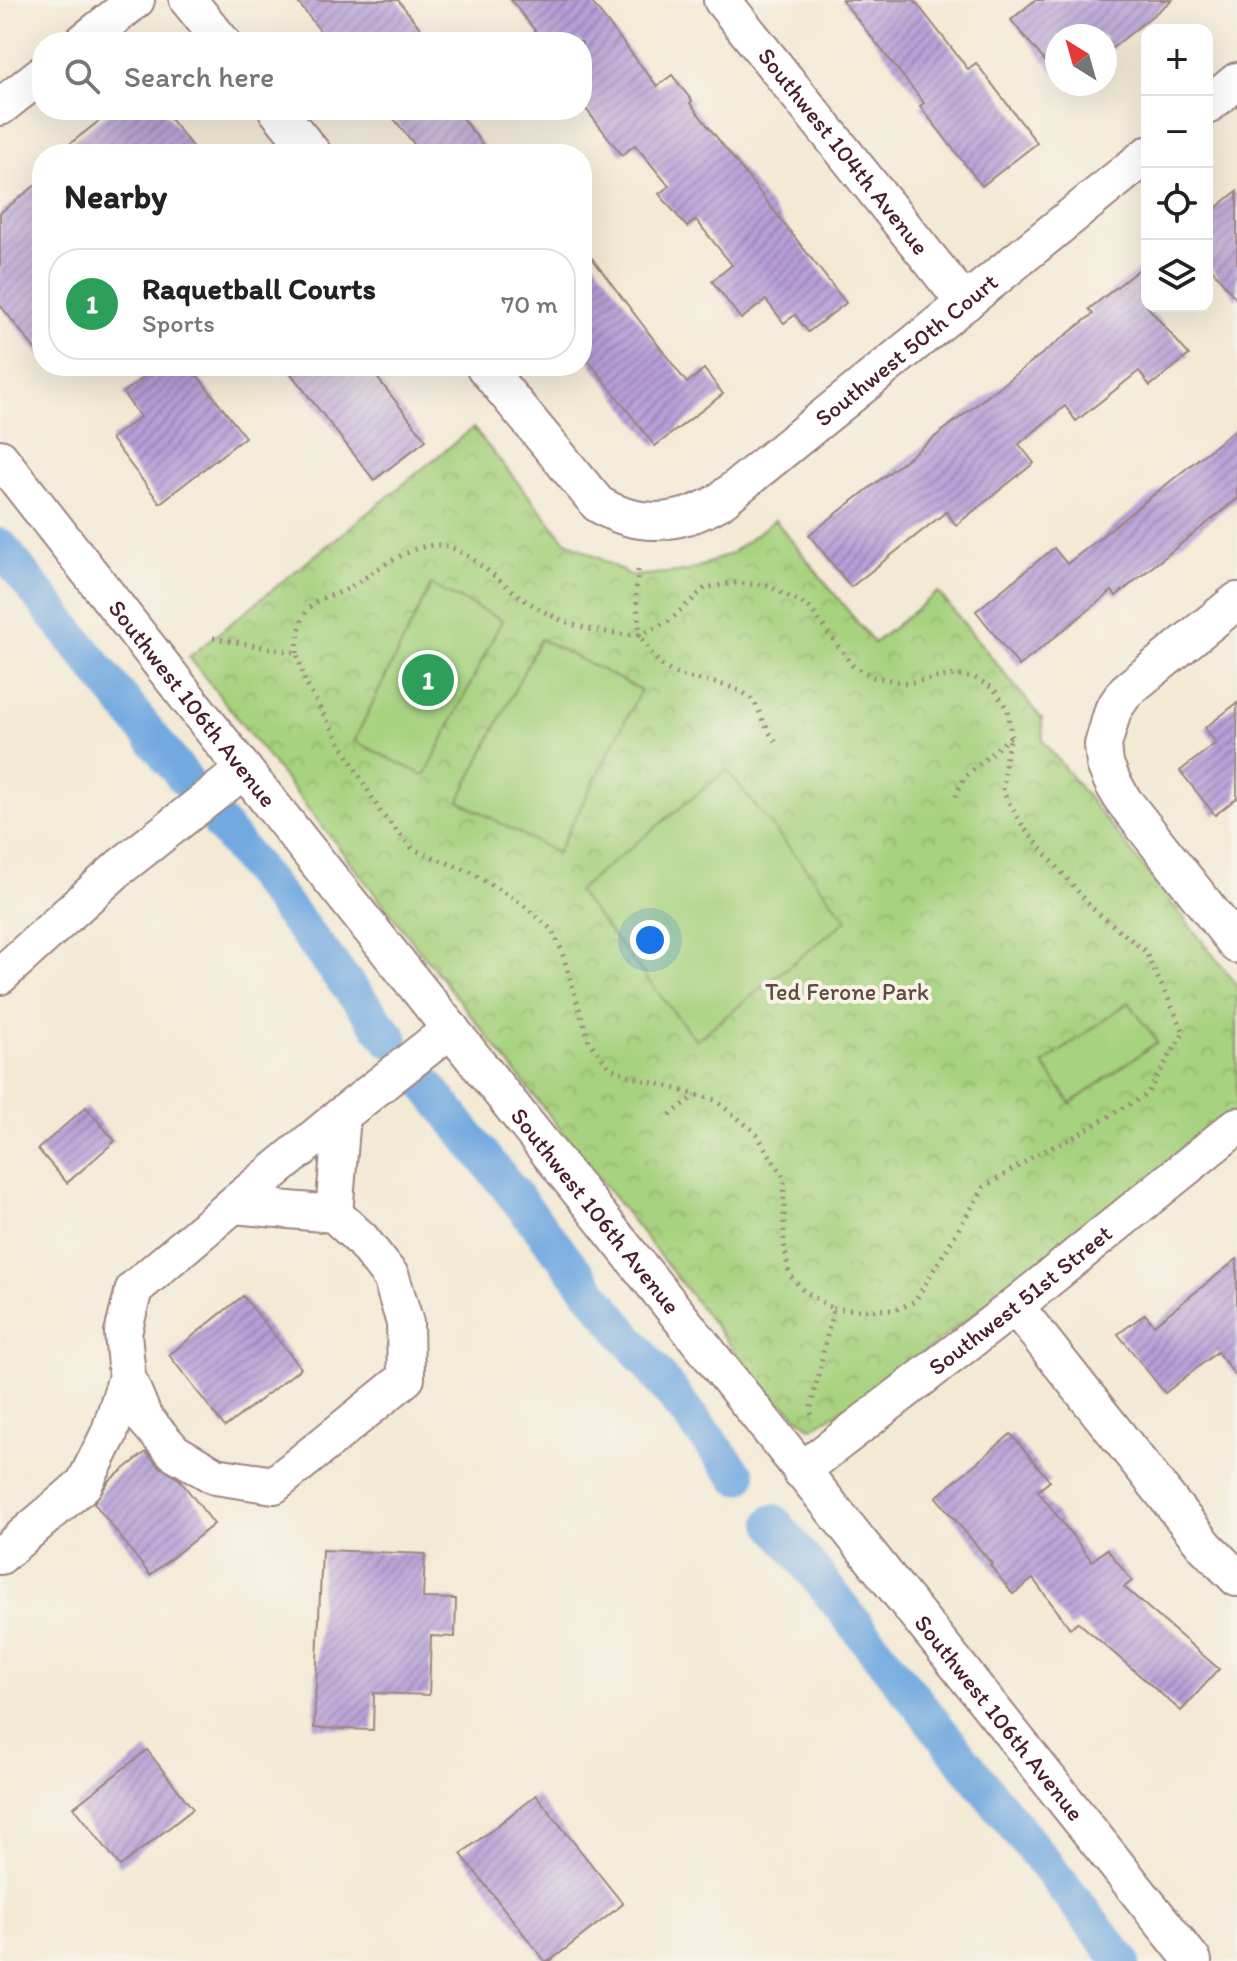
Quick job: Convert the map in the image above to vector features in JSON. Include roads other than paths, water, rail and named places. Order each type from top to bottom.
[{"type":"street","points":[[96,32],[136,0]]},
{"type":"street","points":[[188,0],[214,32]]},
{"type":"street","name":"Southwest 104th Avenue","points":[[722,0],[965,303]]},
{"type":"street","points":[[1213,101],[1237,81]]},
{"type":"street","points":[[0,107],[32,82]]},
{"type":"street","points":[[285,120],[305,144]]},
{"type":"street","name":"Southwest 50th Court","points":[[492,376],[598,504],[625,518],[654,522],[675,521],[698,514],[719,502],[1141,160]]},
{"type":"street","name":"Southwest 106th Avenue","points":[[0,458],[1182,1957]]},
{"type":"street","points":[[1237,601],[1126,691],[1113,710],[1103,745],[1105,764],[1123,800],[1237,945]]},
{"type":"street","points":[[0,976],[119,868],[244,770]]},
{"type":"street","points":[[233,1205],[334,1214],[361,1239],[391,1277],[405,1323],[406,1378],[274,1485],[215,1476],[174,1452],[144,1418],[127,1377],[123,1333],[134,1289],[233,1205],[342,1115],[451,1029]]},
{"type":"street","points":[[334,1214],[342,1115]]},
{"type":"street","name":"Southwest 51st Street","points":[[801,1471],[1015,1306],[1237,1126]]},
{"type":"street","points":[[1015,1306],[1206,1547],[1237,1578]]},
{"type":"street","points":[[0,1556],[84,1484],[109,1434],[127,1377]]},
{"type":"waterway","points":[[0,546],[185,779]]},
{"type":"waterway","points":[[221,825],[391,1040]]},
{"type":"waterway","points":[[427,1085],[738,1477]]},
{"type":"waterway","points":[[774,1522],[1122,1961]]},
{"type":"place","name":"Raquetball Courts","points":[[428,680]]},
{"type":"park label","name":"Ted Ferone Park","points":[[847,992]]}]
